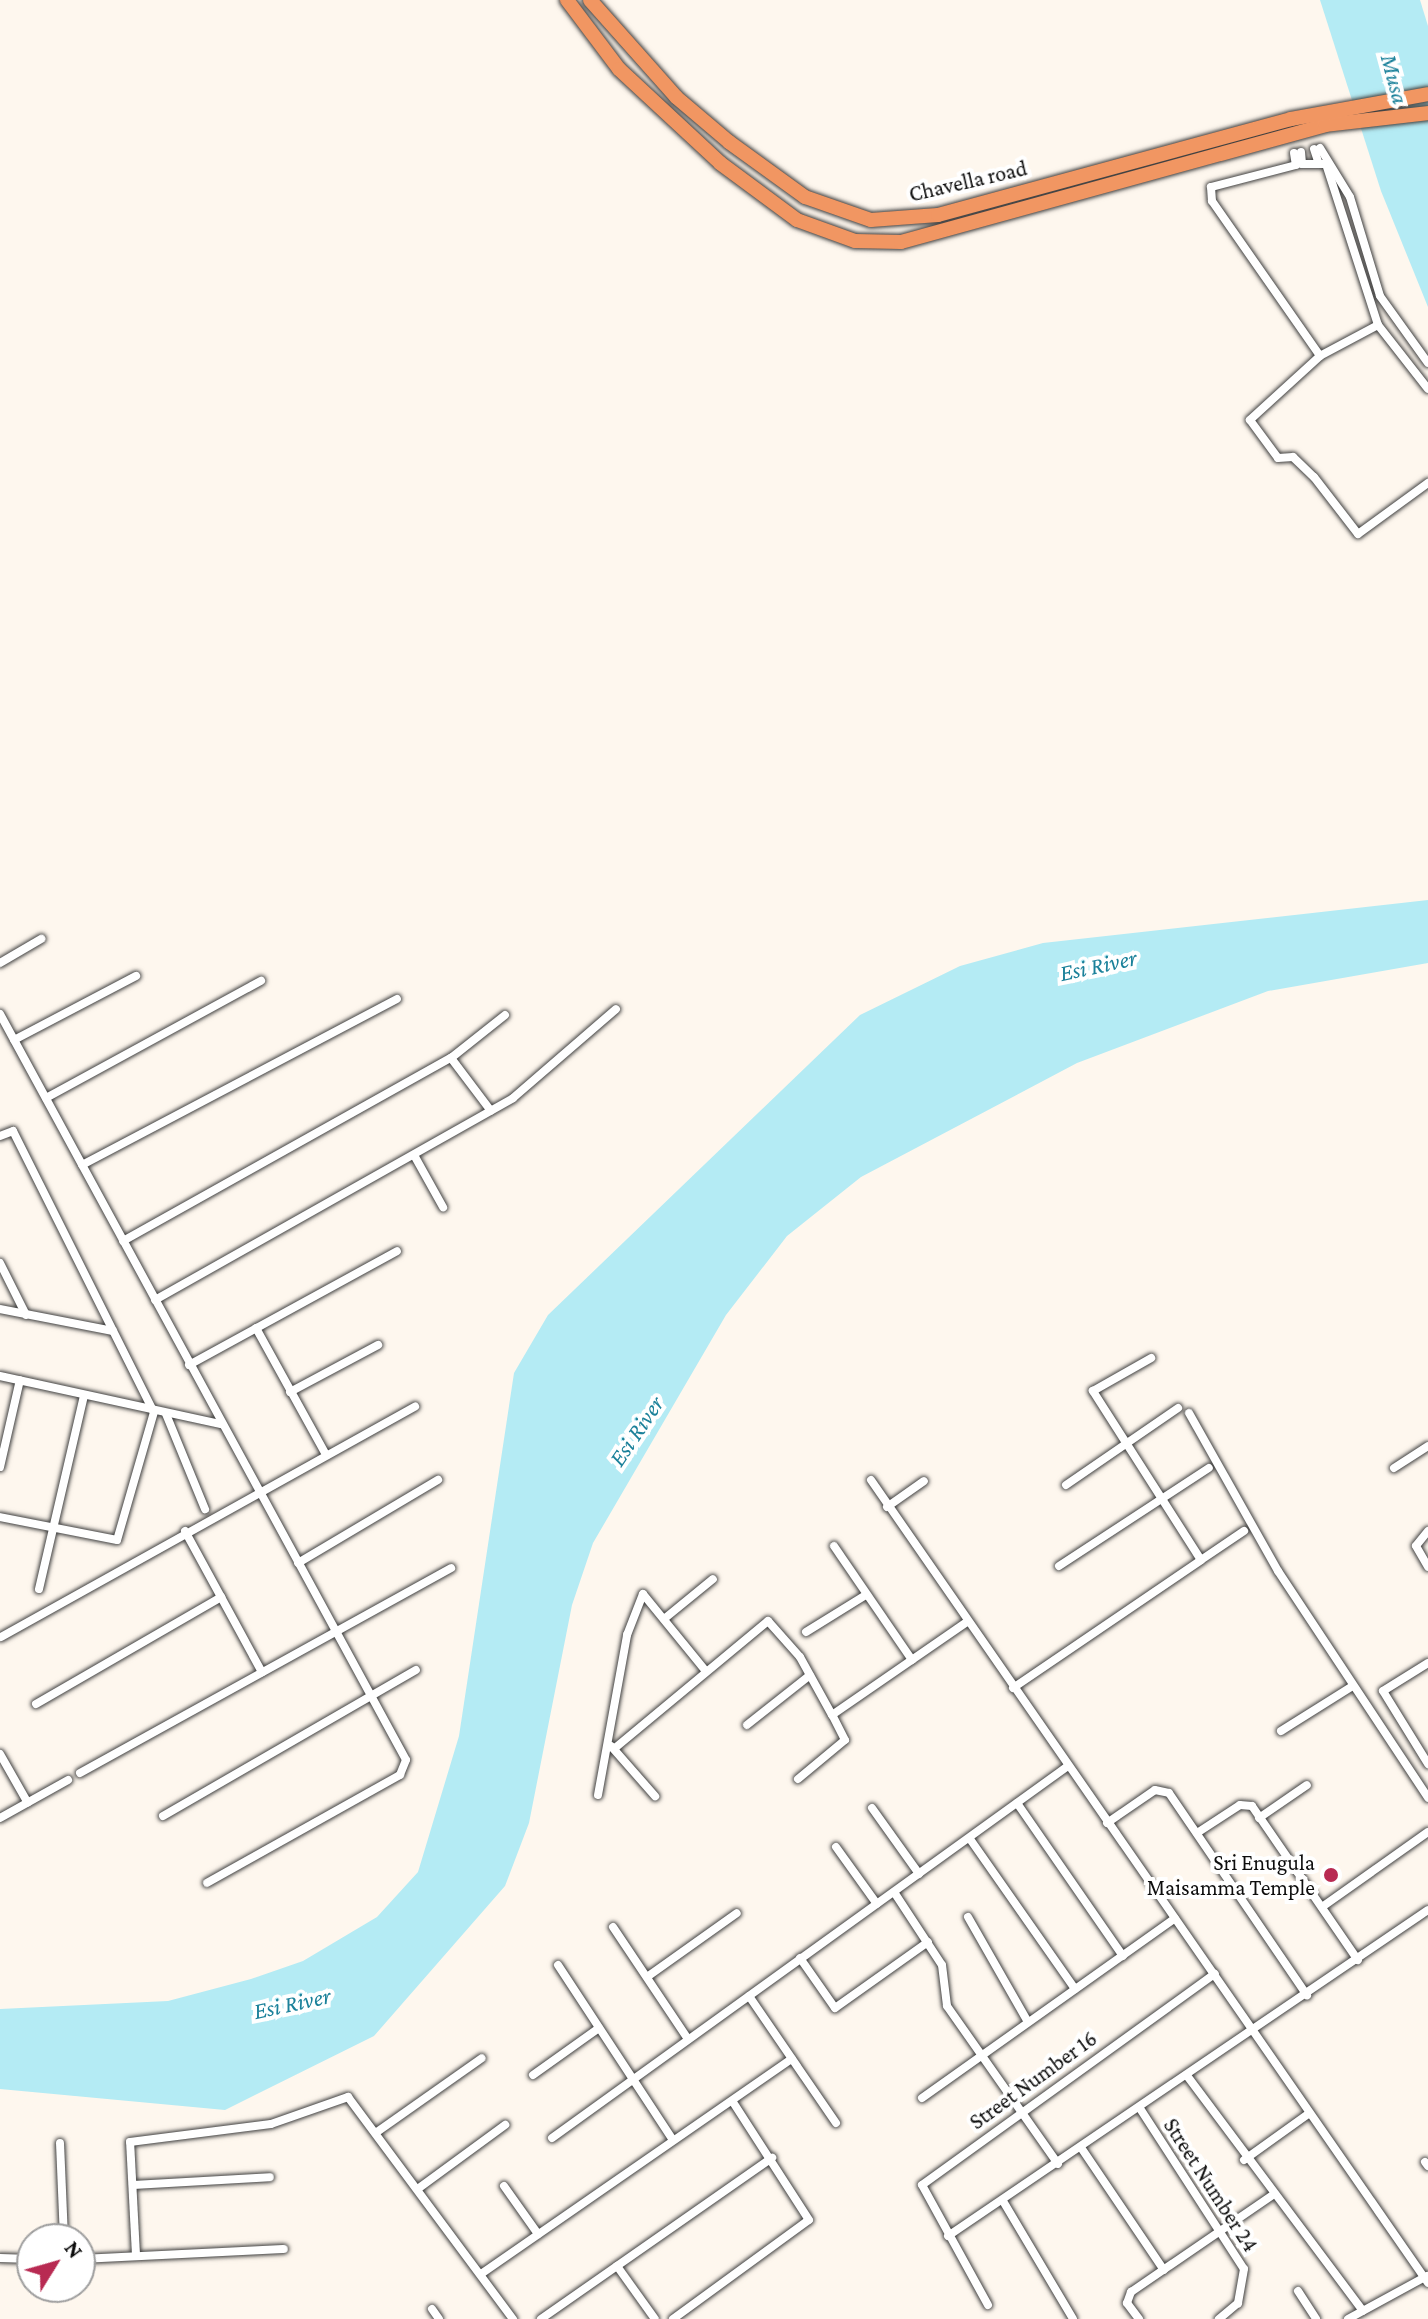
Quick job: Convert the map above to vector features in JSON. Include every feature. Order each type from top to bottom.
[{"type":"highway","name":"Chavella road","points":[[567,0],[628,78],[720,163],[797,220],[855,241],[901,242],[1293,127]]},
{"type":"highway","name":"Chavella road","points":[[590,0],[676,97],[729,142],[805,197],[862,219],[938,215],[1428,94]]},
{"type":"highway","points":[[1293,127],[1428,113]]},
{"type":"street","points":[[1428,363],[1380,296],[1350,197],[1317,148],[1318,161],[1331,177],[1378,325],[1428,389]]},
{"type":"street","points":[[1297,153],[1299,164]]},
{"type":"street","points":[[1318,161],[1211,187],[1212,201],[1320,356]]},
{"type":"street","points":[[1378,325],[1320,356],[1250,420],[1278,458],[1293,457],[1358,534],[1428,483]]},
{"type":"street","points":[[0,963],[41,939]]},
{"type":"street","points":[[14,1040],[136,976]]},
{"type":"street","points":[[46,1098],[261,981]]},
{"type":"street","points":[[82,1165],[397,999]]},
{"type":"street","points":[[155,1300],[491,1111],[616,1009]]},
{"type":"street","points":[[0,1014],[256,1492],[375,1694],[406,1769],[207,1883]]},
{"type":"street","points":[[123,1241],[451,1058],[505,1015]]},
{"type":"street","points":[[451,1058],[491,1111]]},
{"type":"street","points":[[0,1136],[13,1131],[154,1412],[117,1540],[0,1517]]},
{"type":"street","points":[[414,1155],[443,1207]]},
{"type":"street","points":[[189,1365],[397,1251]]},
{"type":"street","points":[[0,1263],[26,1315]]},
{"type":"street","points":[[0,1309],[113,1331]]},
{"type":"street","points":[[256,1328],[325,1453]]},
{"type":"street","points":[[290,1392],[378,1345]]},
{"type":"street","points":[[1151,1358],[1093,1391],[1201,1560]]},
{"type":"street","points":[[0,1376],[154,1412],[221,1424]]},
{"type":"street","points":[[0,1467],[2,1447],[20,1380]]},
{"type":"street","points":[[39,1589],[84,1395]]},
{"type":"street","points":[[1,1637],[325,1453],[415,1407]]},
{"type":"street","points":[[1066,1485],[1178,1408]]},
{"type":"street","points":[[1189,1413],[1351,1687],[1428,1797]]},
{"type":"street","points":[[166,1414],[205,1509]]},
{"type":"street","points":[[1394,1468],[1428,1446]]},
{"type":"street","points":[[1059,1566],[1163,1501],[1209,1468]]},
{"type":"street","points":[[298,1563],[438,1480]]},
{"type":"street","points":[[871,1480],[1215,1974],[1308,2114],[1427,2278],[1348,2319]]},
{"type":"street","points":[[887,1507],[924,1481]]},
{"type":"street","points":[[185,1531],[262,1672]]},
{"type":"street","points":[[1013,1688],[1244,1531]]},
{"type":"street","points":[[1428,1531],[1416,1546],[1428,1567]]},
{"type":"street","points":[[834,1546],[912,1660]]},
{"type":"street","points":[[80,1773],[451,1568]]},
{"type":"street","points":[[664,1619],[713,1579]]},
{"type":"street","points":[[598,1795],[611,1746],[627,1635],[643,1594],[705,1670]]},
{"type":"street","points":[[806,1632],[866,1595]]},
{"type":"street","points":[[36,1704],[221,1597]]},
{"type":"street","points":[[611,1746],[768,1621],[810,1675],[845,1740],[798,1779]]},
{"type":"street","points":[[832,1715],[967,1622]]},
{"type":"street","points":[[1428,1663],[1383,1691],[1428,1764]]},
{"type":"street","points":[[163,1816],[416,1670]]},
{"type":"street","points":[[747,1725],[810,1675]]},
{"type":"street","points":[[1281,1731],[1351,1687]]},
{"type":"street","points":[[611,1746],[655,1796]]},
{"type":"street","points":[[0,1754],[28,1803]]},
{"type":"street","points":[[552,2138],[631,2077],[970,1839],[1068,1766]]},
{"type":"street","points":[[0,1818],[68,1780]]},
{"type":"street","points":[[1259,1818],[1307,1785]]},
{"type":"street","points":[[1107,1823],[1163,1788],[1307,1995]]},
{"type":"street","points":[[1017,1803],[1123,1956]]},
{"type":"street","points":[[1197,1833],[1247,1803],[1358,1960]]},
{"type":"street","points":[[872,1808],[919,1874]]},
{"type":"street","points":[[1322,1907],[1428,1832]]},
{"type":"street","points":[[970,1839],[1075,1989]]},
{"type":"street","points":[[836,1847],[877,1904]]},
{"type":"street","points":[[894,1892],[942,1965],[947,2006],[1058,2164]]},
{"type":"street","points":[[988,2305],[948,2236],[1141,2110],[1428,1910]]},
{"type":"street","points":[[647,1977],[737,1913]]},
{"type":"street","points":[[968,1917],[1028,2022]]},
{"type":"street","points":[[922,2098],[1175,1918]]},
{"type":"street","points":[[613,1927],[688,2039]]},
{"type":"street","points":[[800,1958],[835,2008],[928,1942]]},
{"type":"street","points":[[558,1965],[673,2140]]},
{"type":"street","name":"Street Number 16","points":[[948,2236],[922,2185],[1021,2108],[1215,1974]]},
{"type":"street","points":[[749,1996],[836,2123]]},
{"type":"street","points":[[533,2075],[599,2028]]},
{"type":"street","points":[[377,2132],[482,2058]]},
{"type":"street","points":[[481,2274],[792,2059]]},
{"type":"street","points":[[1188,2077],[1244,2160],[1363,2311]]},
{"type":"street","points":[[136,2255],[130,2142],[271,2124],[348,2097],[419,2188],[513,2319]]},
{"type":"street","points":[[673,2319],[809,2220],[772,2158],[733,2102]]},
{"type":"street","name":"Street Number 24","points":[[1141,2110],[1219,2230],[1245,2277],[1238,2303],[1219,2319]]},
{"type":"street","points":[[1244,2160],[1308,2114]]},
{"type":"street","points":[[419,2188],[505,2125]]},
{"type":"street","points":[[60,2143],[63,2223]]},
{"type":"street","points":[[1082,2149],[1164,2270]]},
{"type":"street","points":[[541,2319],[772,2158]]},
{"type":"street","points":[[133,2185],[270,2177]]},
{"type":"street","points":[[504,2186],[538,2234]]},
{"type":"street","points":[[1139,2319],[1127,2298],[1271,2196]]},
{"type":"street","points":[[1003,2201],[1073,2319]]},
{"type":"street","points":[[96,2258],[284,2249]]},
{"type":"street","points":[[617,2266],[655,2319]]},
{"type":"street","points":[[1298,2291],[1316,2319]]},
{"type":"street","points":[[432,2309],[439,2319]]},
{"type":"water","name":"Musa","points":[[1320,0],[1420,0],[1428,26],[1428,307],[1381,191]]},
{"type":"water","name":"Esi River","points":[[1428,900],[1428,963],[1268,991],[1077,1063],[861,1177],[787,1236],[726,1315],[593,1543],[572,1605],[529,1823],[505,1886],[374,2036],[225,2110],[0,2089],[0,2009],[168,2001],[251,1979],[303,1961],[377,1917],[418,1872],[459,1736],[514,1373],[548,1315],[860,1015],[960,966],[1043,943]]},
{"type":"place","name":"Sri Enugula Maisamma Temple","points":[[1331,1875]]}]
